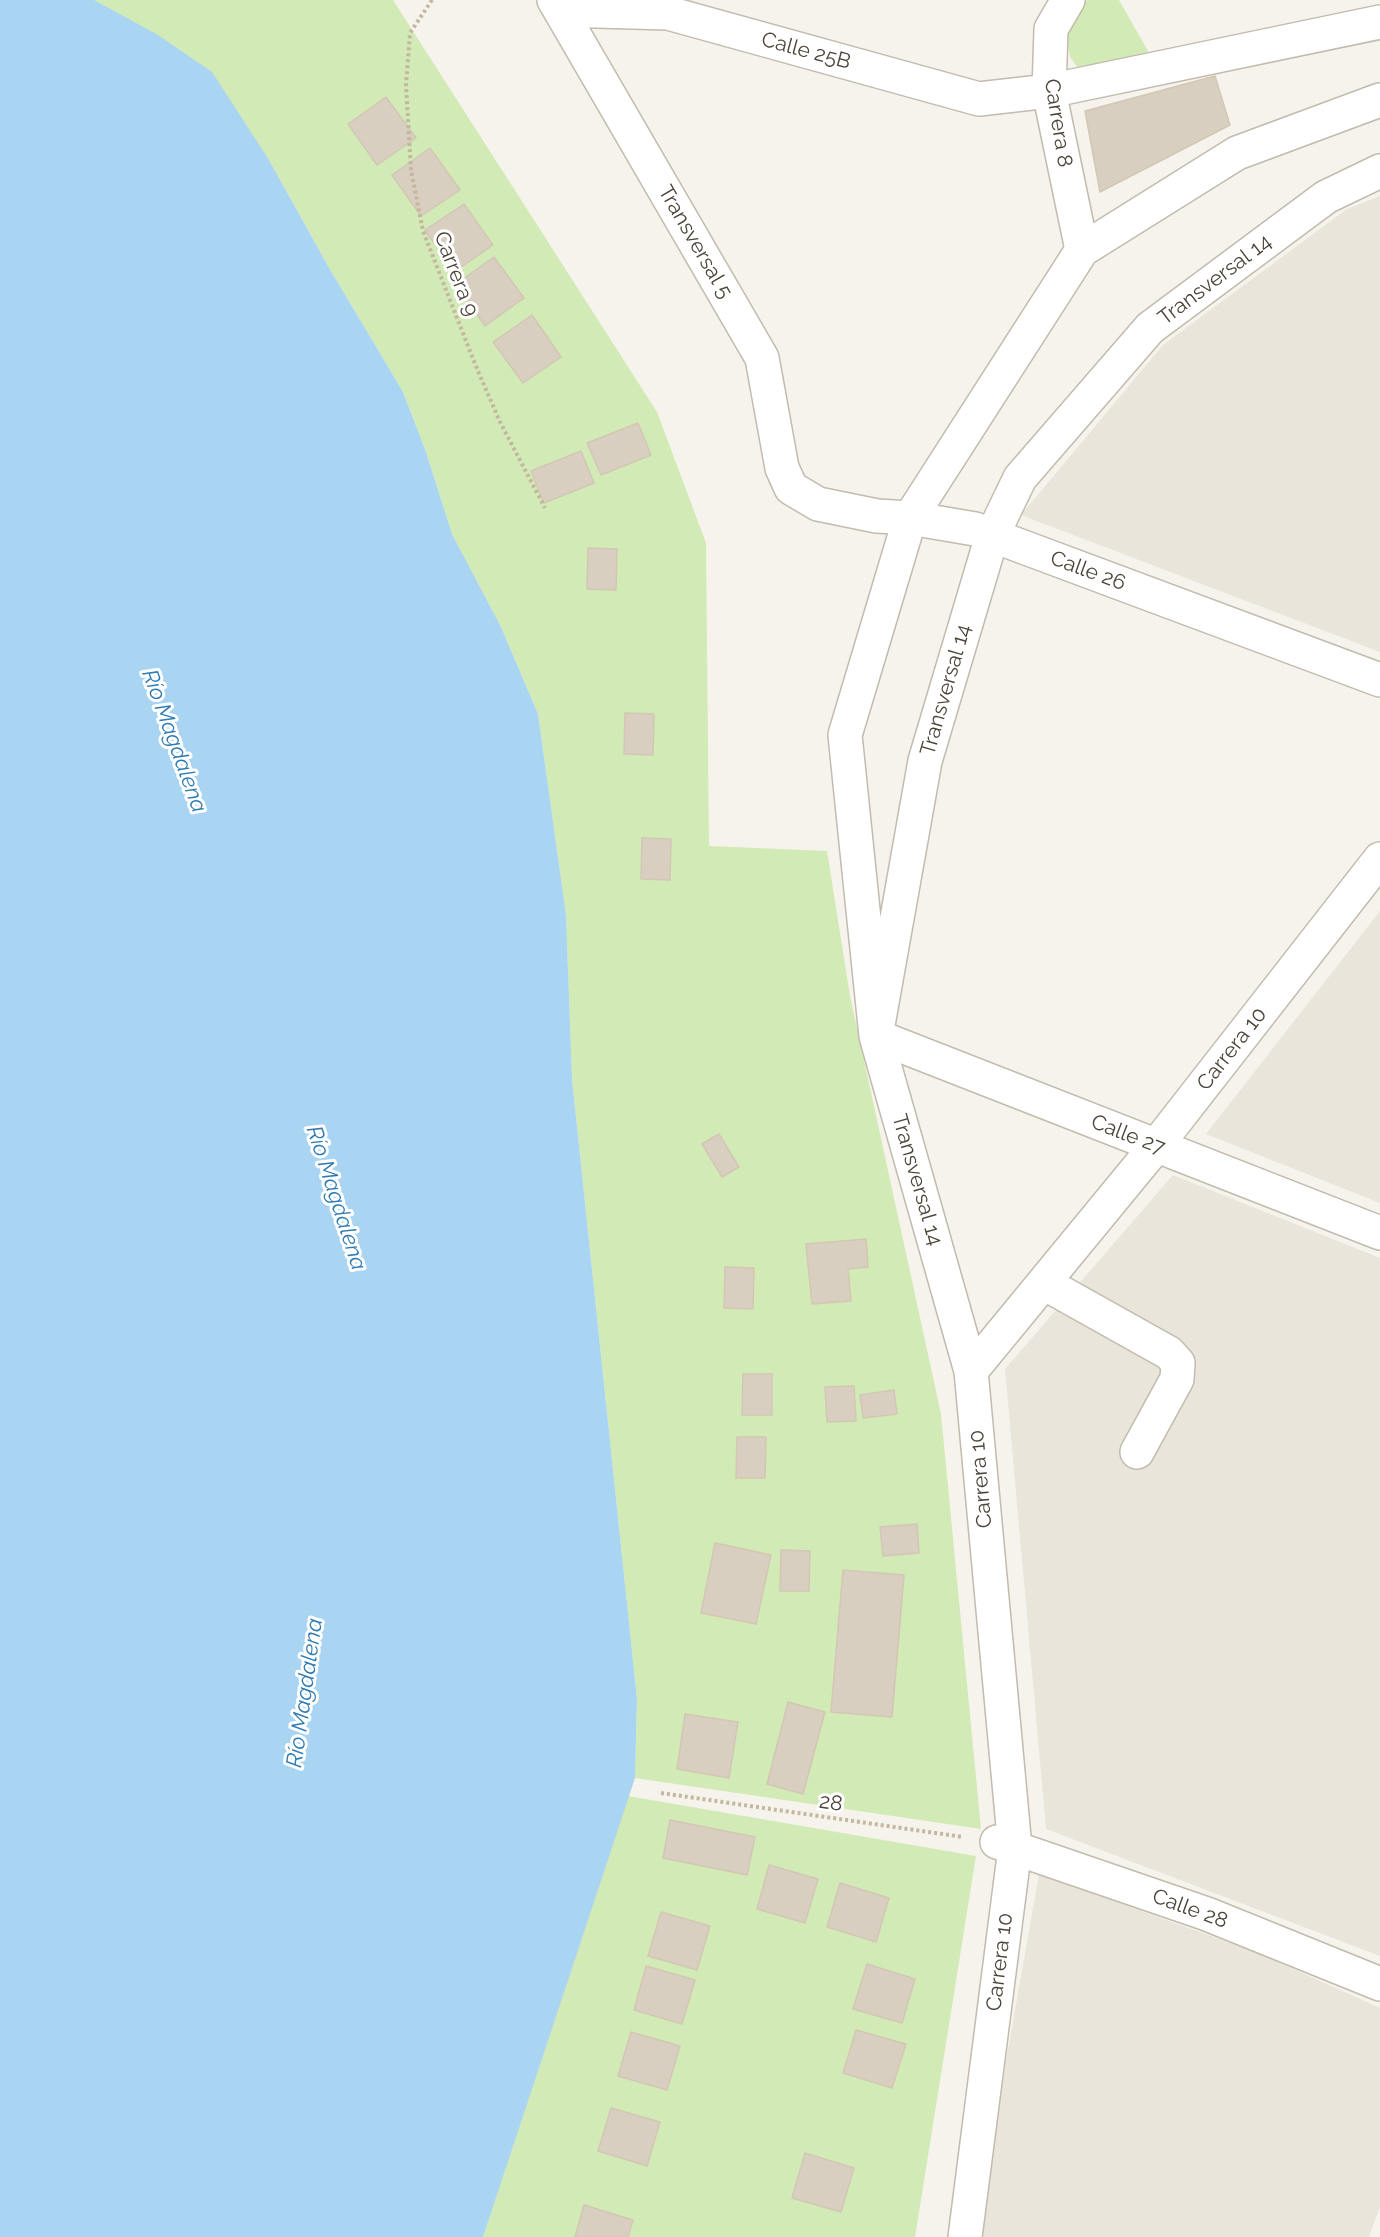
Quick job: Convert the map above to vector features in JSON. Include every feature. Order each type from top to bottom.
[{"type":"street","name":"Carrera 8","points":[[1068,0],[1051,29],[1049,90],[1082,250]]},
{"type":"street","name":"Calle 25B","points":[[557,5],[672,7],[978,99],[1049,90]]},
{"type":"street","name":"Transversal 5","points":[[557,5],[762,358],[782,468],[791,489]]},
{"type":"street","points":[[1049,90],[1380,22]]},
{"type":"street","points":[[876,1036],[845,735],[910,518],[1082,250],[1237,153],[1380,100]]},
{"type":"street","name":"Transversal 14","points":[[971,1371],[876,1036],[925,761],[992,536],[1020,478],[1150,328],[1326,197],[1380,171]]},
{"type":"street","name":"Calle 26","points":[[791,489],[818,504],[877,516],[910,518],[975,530],[1380,680]]},
{"type":"street","name":"Carrera 10","points":[[965,2237],[1006,1845],[971,1371],[1156,1146],[1380,859]]},
{"type":"street","name":"Calle 27","points":[[876,1036],[1380,1233]]},
{"type":"street","points":[[1044,1283],[1169,1353],[1178,1363],[1177,1379],[1137,1452]]},
{"type":"street","name":"Calle 28","points":[[1006,1845],[1207,1914],[1380,1984]]},
{"type":"path","name":"Carrera 9","points":[[432,0],[410,33],[406,86],[411,160],[423,231],[500,422],[545,508]]},
{"type":"path","name":"28","points":[[661,1793],[1006,1845]]},
{"type":"shaded area","points":[[1380,196],[1380,652],[1021,515],[1163,345],[1347,209]]},
{"type":"shaded area","points":[[1380,911],[1380,1203],[1206,1134]]},
{"type":"shaded area","points":[[1173,1175],[1380,1258],[1380,1956],[1046,1829],[1005,1369]]},
{"type":"shaded area","points":[[1039,1874],[1258,1953],[1380,2008],[1380,2207],[1369,2237],[975,2237]]},
{"type":"green space","points":[[94,0],[393,0],[657,412],[706,543],[709,846],[827,851],[850,996],[941,1414],[981,1829],[635,1778],[637,1699],[572,1079],[566,915],[538,714],[501,627],[452,534],[426,452],[403,392],[328,266],[269,160]]},
{"type":"green space","points":[[1087,0],[1119,0],[1152,58],[1081,72],[1070,57],[1066,28]]},
{"type":"green space","points":[[628,1796],[976,1856],[915,2237],[483,2237]]},
{"type":"water","name":"Río Magdalena","points":[[0,0],[94,0],[158,35],[212,72],[269,160],[328,266],[403,392],[426,452],[452,534],[501,627],[538,714],[566,915],[572,1079],[637,1699],[635,1778],[483,2237],[0,2237]]},
{"type":"building","points":[[1215,76],[1230,125],[1100,192],[1085,111]]},
{"type":"building","points":[[386,97],[416,138],[377,165],[348,124]]},
{"type":"building","points":[[430,148],[460,190],[421,216],[392,175]]},
{"type":"building","points":[[464,204],[493,245],[454,272],[425,230]]},
{"type":"building","points":[[494,257],[524,298],[485,326],[456,284]]},
{"type":"building","points":[[532,315],[561,357],[523,383],[493,342]]},
{"type":"building","points":[[638,423],[651,455],[601,475],[587,443]]},
{"type":"building","points":[[581,451],[594,483],[544,503],[531,471]]},
{"type":"building","points":[[588,548],[617,549],[616,590],[587,589]]},
{"type":"building","points":[[625,713],[654,714],[653,755],[624,754]]},
{"type":"building","points":[[642,838],[671,839],[670,880],[641,879]]},
{"type":"building","points":[[719,1134],[739,1167],[722,1177],[702,1144]]},
{"type":"building","points":[[866,1239],[868,1267],[848,1269],[851,1301],[812,1304],[806,1244]]},
{"type":"building","points":[[725,1267],[754,1268],[753,1309],[724,1308]]},
{"type":"building","points":[[743,1374],[772,1374],[772,1415],[742,1415]]},
{"type":"building","points":[[854,1386],[856,1421],[827,1422],[825,1387]]},
{"type":"building","points":[[894,1390],[897,1414],[863,1418],[860,1395]]},
{"type":"building","points":[[737,1437],[766,1437],[765,1478],[736,1478]]},
{"type":"building","points":[[917,1524],[919,1553],[883,1556],[880,1527]]},
{"type":"building","points":[[715,1543],[771,1555],[756,1624],[701,1613]]},
{"type":"building","points":[[781,1550],[810,1551],[809,1591],[780,1591]]},
{"type":"building","points":[[843,1570],[904,1575],[892,1717],[831,1712]]},
{"type":"building","points":[[788,1702],[825,1712],[803,1794],[767,1784]]},
{"type":"building","points":[[685,1714],[738,1722],[729,1778],[677,1769]]},
{"type":"building","points":[[670,1820],[755,1837],[747,1875],[663,1858]]},
{"type":"building","points":[[769,1865],[818,1879],[805,1923],[757,1909]]},
{"type":"building","points":[[840,1883],[889,1898],[876,1942],[827,1927]]},
{"type":"building","points":[[661,1912],[710,1926],[697,1970],[648,1956]]},
{"type":"building","points":[[867,1964],[915,1979],[902,2023],[853,2009]]},
{"type":"building","points":[[646,1966],[695,1980],[682,2024],[634,2010]]},
{"type":"building","points":[[856,2030],[906,2044],[892,2088],[843,2073]]},
{"type":"building","points":[[631,2032],[680,2046],[667,2090],[618,2076]]},
{"type":"building","points":[[611,2108],[660,2122],[647,2166],[598,2151]]},
{"type":"building","points":[[805,2153],[854,2168],[841,2212],[792,2198]]},
{"type":"building","points":[[584,2205],[633,2220],[628,2237],[575,2237]]}]
